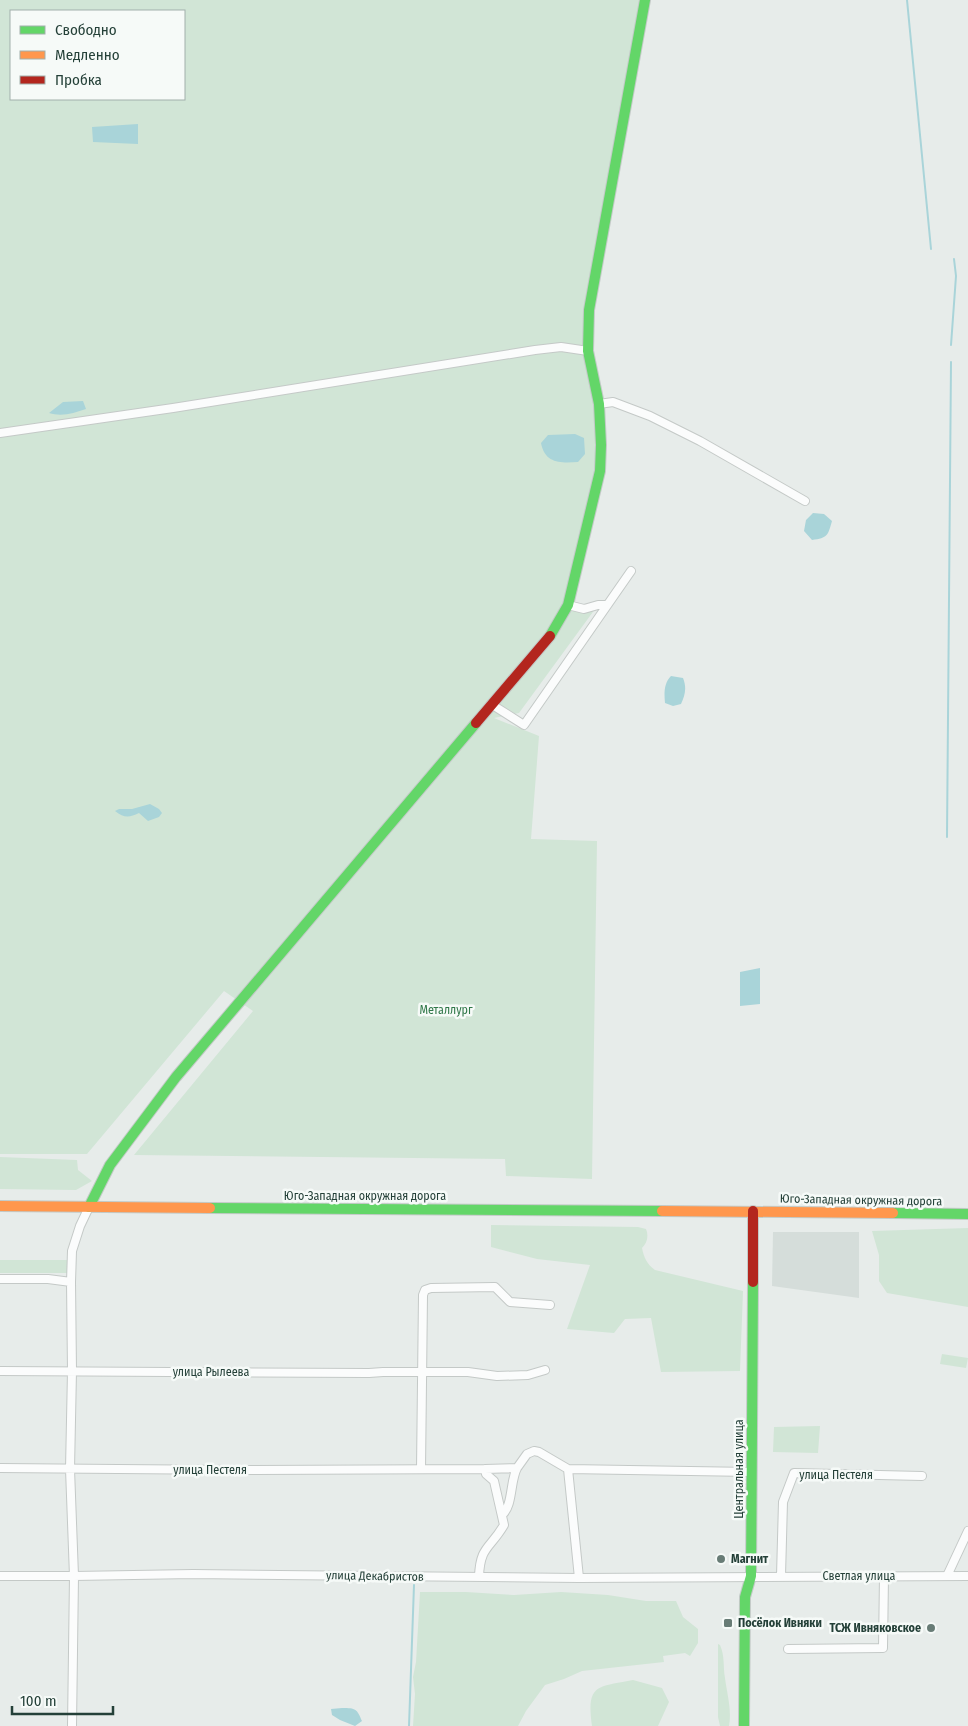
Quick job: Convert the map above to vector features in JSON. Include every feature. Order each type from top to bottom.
[{"type":"main road","points":[[89,1207],[110,1165],[176,1077],[552,634],[568,605],[600,470],[602,445],[599,404],[588,351],[589,310],[645,0]]},
{"type":"main road","name":"Юго-Западная окружная дорога","points":[[0,1206],[968,1214]]},
{"type":"main road","name":"Центральная улица","points":[[744,1726],[745,1597],[751,1576],[753,1211]]},
{"type":"street","points":[[0,433],[173,408],[535,350],[561,347],[588,351]]},
{"type":"street","points":[[599,404],[613,402],[650,416],[700,441],[805,501]]},
{"type":"street","points":[[491,704],[524,725],[631,571]]},
{"type":"street","points":[[568,605],[584,609],[598,605],[607,605]]},
{"type":"street","points":[[72,1726],[74,1576],[70,1468],[72,1251],[80,1226],[89,1207]]},
{"type":"street","points":[[0,1278],[48,1279],[71,1282]]},
{"type":"street","points":[[421,1469],[423,1295],[425,1290],[431,1288],[495,1287],[510,1302],[550,1305]]},
{"type":"street","name":"улица Рылеева","points":[[0,1371],[468,1372],[497,1376],[528,1375],[546,1370]]},
{"type":"street","points":[[502,1515],[508,1508],[513,1476],[517,1468],[527,1454],[534,1451],[568,1469],[751,1472]]},
{"type":"street","name":"улица Пестеля","points":[[0,1468],[517,1468]]},
{"type":"street","points":[[478,1577],[480,1558],[484,1550],[504,1525],[494,1481],[486,1474],[485,1469]]},
{"type":"street","points":[[568,1469],[578,1578]]},
{"type":"street","name":"улица Пестеля","points":[[781,1576],[783,1502],[794,1473],[922,1476]]},
{"type":"street","points":[[947,1576],[968,1531]]},
{"type":"street","name":"улица Декабристов","points":[[0,1576],[193,1574],[578,1578],[751,1576]]},
{"type":"street","name":"Светлая улица","points":[[751,1576],[968,1576]]},
{"type":"street","points":[[788,1649],[883,1648],[884,1576]]},
{"type":"shaded area","points":[[773,1232],[859,1232],[859,1298],[772,1286]]},
{"type":"green space","name":"Металлург","points":[[0,0],[645,0],[589,310],[601,445],[568,605],[584,609],[598,605],[519,713],[494,718],[539,736],[531,839],[597,841],[592,1179],[506,1176],[505,1159],[134,1155],[253,1011],[224,991],[87,1154],[0,1154]]},
{"type":"green space","points":[[0,1157],[77,1160],[78,1170],[92,1181],[76,1190],[0,1189]]},
{"type":"green space","points":[[491,1225],[638,1227],[646,1229],[647,1239],[642,1248],[646,1260],[655,1270],[743,1291],[740,1371],[661,1372],[651,1318],[625,1319],[614,1333],[567,1329],[590,1265],[537,1259],[491,1247]]},
{"type":"green space","points":[[968,1228],[968,1307],[887,1293],[879,1281],[879,1255],[872,1231]]},
{"type":"green space","points":[[0,1260],[68,1260],[67,1273],[0,1273]]},
{"type":"green space","points":[[942,1354],[968,1358],[966,1368],[940,1364]]},
{"type":"green space","points":[[820,1426],[818,1453],[773,1452],[774,1427]]},
{"type":"green space","points":[[420,1592],[514,1595],[561,1592],[608,1595],[646,1601],[676,1601],[683,1617],[698,1629],[698,1643],[690,1656],[685,1653],[663,1656],[664,1662],[582,1671],[545,1685],[526,1711],[518,1726],[413,1726],[415,1694],[413,1677],[416,1662]]},
{"type":"green space","points":[[718,1644],[722,1649],[730,1708],[729,1726],[720,1726],[718,1717]]},
{"type":"green space","points":[[633,1680],[662,1688],[669,1702],[658,1726],[592,1726],[591,1702],[597,1690],[611,1684]]},
{"type":"water","points":[[138,124],[138,144],[93,142],[92,127]]},
{"type":"water","points":[[83,401],[86,409],[63,415],[49,413],[63,402]]},
{"type":"water","points":[[575,434],[584,438],[585,454],[578,462],[555,461],[546,455],[541,443],[548,435]]},
{"type":"water","points":[[813,513],[824,514],[832,521],[824,537],[812,540],[804,531],[806,520]]},
{"type":"water","points":[[671,676],[683,678],[685,688],[681,704],[673,706],[665,703],[666,685]]},
{"type":"water","points":[[150,804],[162,813],[159,817],[148,821],[139,813],[127,816],[115,811],[119,809],[132,809]]},
{"type":"water","points":[[760,968],[760,1004],[740,1006],[740,972]]},
{"type":"water","points":[[331,1709],[355,1710],[362,1721],[355,1726],[332,1715]]},
{"type":"waterway","points":[[907,0],[931,249]]},
{"type":"waterway","points":[[951,345],[956,276],[954,259]]},
{"type":"waterway","points":[[947,837],[951,362]]},
{"type":"waterway","points":[[409,1726],[414,1585]]},
{"type":"traffic: fast","points":[[550,636],[568,605],[600,471],[599,404],[588,351],[589,310],[645,0]]},
{"type":"traffic: fast","points":[[89,1207],[110,1165],[176,1077],[476,723]]},
{"type":"traffic: fast","points":[[210,1208],[662,1211]]},
{"type":"traffic: fast","points":[[893,1213],[968,1214]]},
{"type":"traffic: fast","points":[[744,1726],[745,1597],[751,1576],[753,1282]]},
{"type":"traffic: slow","points":[[0,1206],[210,1208]]},
{"type":"traffic: slow","points":[[662,1211],[893,1213]]},
{"type":"traffic: jam","points":[[476,723],[550,636]]},
{"type":"traffic: jam","points":[[753,1211],[753,1282]]},
{"type":"place","name":"Магнит","points":[[721,1559]]},
{"type":"place","name":"Посёлок Ивняки","points":[[728,1623]]},
{"type":"place","name":"ТСЖ Ивняковское","points":[[931,1628]]}]
